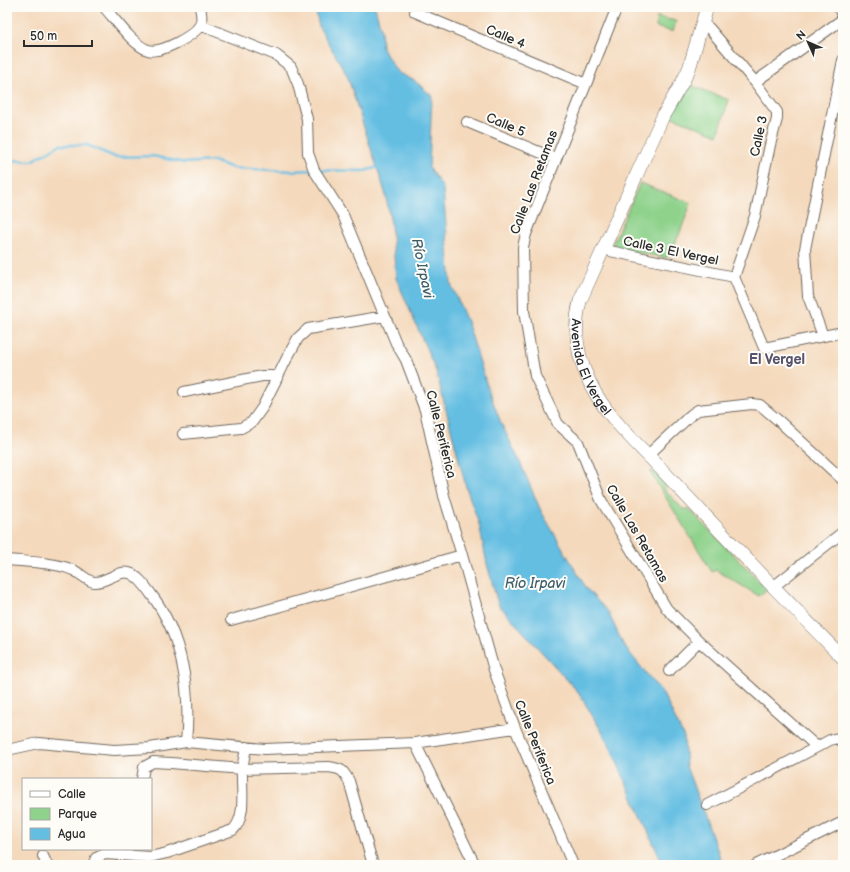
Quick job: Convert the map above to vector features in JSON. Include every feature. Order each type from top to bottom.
[{"type":"main road","name":"Avenida El Vergel","points":[[707,7],[686,75],[663,116],[580,301],[577,314],[576,331],[579,352],[585,372],[596,395],[610,414],[773,587],[843,658]]},
{"type":"street","points":[[104,7],[133,39],[149,51],[158,50],[180,42],[193,34],[200,25],[202,16],[200,7]]},
{"type":"street","name":"Calle Las Retamas","points":[[617,7],[522,247],[524,311],[535,376],[558,424],[578,442],[601,500],[667,609],[699,641],[817,747]]},
{"type":"street","points":[[838,7],[843,14]]},
{"type":"street","name":"Calle 4","points":[[415,12],[586,84]]},
{"type":"street","points":[[755,82],[843,19]]},
{"type":"street","name":"Calle 3","points":[[703,24],[709,28],[755,82],[772,105],[776,112],[777,119],[755,216],[734,276]]},
{"type":"street","name":"Calle Periferica","points":[[200,25],[276,55],[291,67],[298,84],[307,119],[308,153],[314,170],[343,215],[396,343],[406,360],[424,410],[444,496],[494,670],[515,728],[573,865]]},
{"type":"street","points":[[823,336],[808,296],[805,249],[843,60]]},
{"type":"street","name":"Calle 5","points":[[467,122],[556,160]]},
{"type":"street","name":"Calle 3 El Vergel","points":[[603,248],[610,251],[734,276]]},
{"type":"street","points":[[734,276],[764,348],[843,332]]},
{"type":"street","points":[[183,434],[241,428],[252,422],[262,408],[298,338],[308,329],[385,316]]},
{"type":"street","points":[[184,392],[262,376],[278,376]]},
{"type":"street","points":[[648,454],[698,410],[752,404],[760,405],[843,480]]},
{"type":"street","points":[[773,587],[842,536]]},
{"type":"street","points":[[231,620],[462,555]]},
{"type":"street","points":[[7,560],[53,565],[74,570],[92,582],[101,582],[112,576],[125,573],[132,574],[142,582],[155,599],[173,632],[186,684],[188,721],[186,742]]},
{"type":"street","points":[[669,672],[699,641]]},
{"type":"street","points":[[7,750],[39,743],[114,750],[150,748],[186,742],[265,749],[414,743],[515,728]]},
{"type":"street","points":[[707,805],[830,740],[838,738],[843,742]]},
{"type":"street","points":[[414,743],[475,865]]},
{"type":"street","points":[[93,865],[96,858],[105,854],[168,853],[233,830],[238,825],[242,816],[242,769],[246,748]]},
{"type":"street","points":[[142,778],[144,767],[153,762],[171,762],[242,769],[338,768],[344,772],[349,781],[373,865]]},
{"type":"street","points":[[756,865],[843,822]]},
{"type":"green space","points":[[657,17],[676,21],[673,32],[656,27]]},
{"type":"green space","points":[[690,85],[729,100],[718,135],[670,116]]},
{"type":"green space","points":[[640,183],[691,203],[679,235],[667,258],[613,248],[612,245]]},
{"type":"green space","points":[[653,470],[665,483],[665,490],[683,509],[689,509],[767,589],[759,596],[716,570],[712,572],[650,472]]},
{"type":"water","name":"Río Irpavi","points":[[315,7],[375,7],[381,29],[382,48],[397,72],[415,81],[432,96],[429,168],[443,188],[451,284],[468,324],[488,389],[501,423],[541,511],[586,588],[608,612],[624,646],[663,694],[684,737],[686,766],[723,865],[663,865],[608,742],[579,693],[498,604],[487,564],[479,524],[466,487],[436,371],[396,278],[391,224],[385,192],[347,75],[319,27]]},
{"type":"waterway","points":[[7,160],[32,161],[59,145],[87,145],[115,157],[153,156],[185,163],[213,161],[233,168],[291,171],[311,170]]},
{"type":"waterway","points":[[318,170],[364,171],[379,167]]},
{"type":"district","name":"El Vergel","points":[[777,359]]}]
